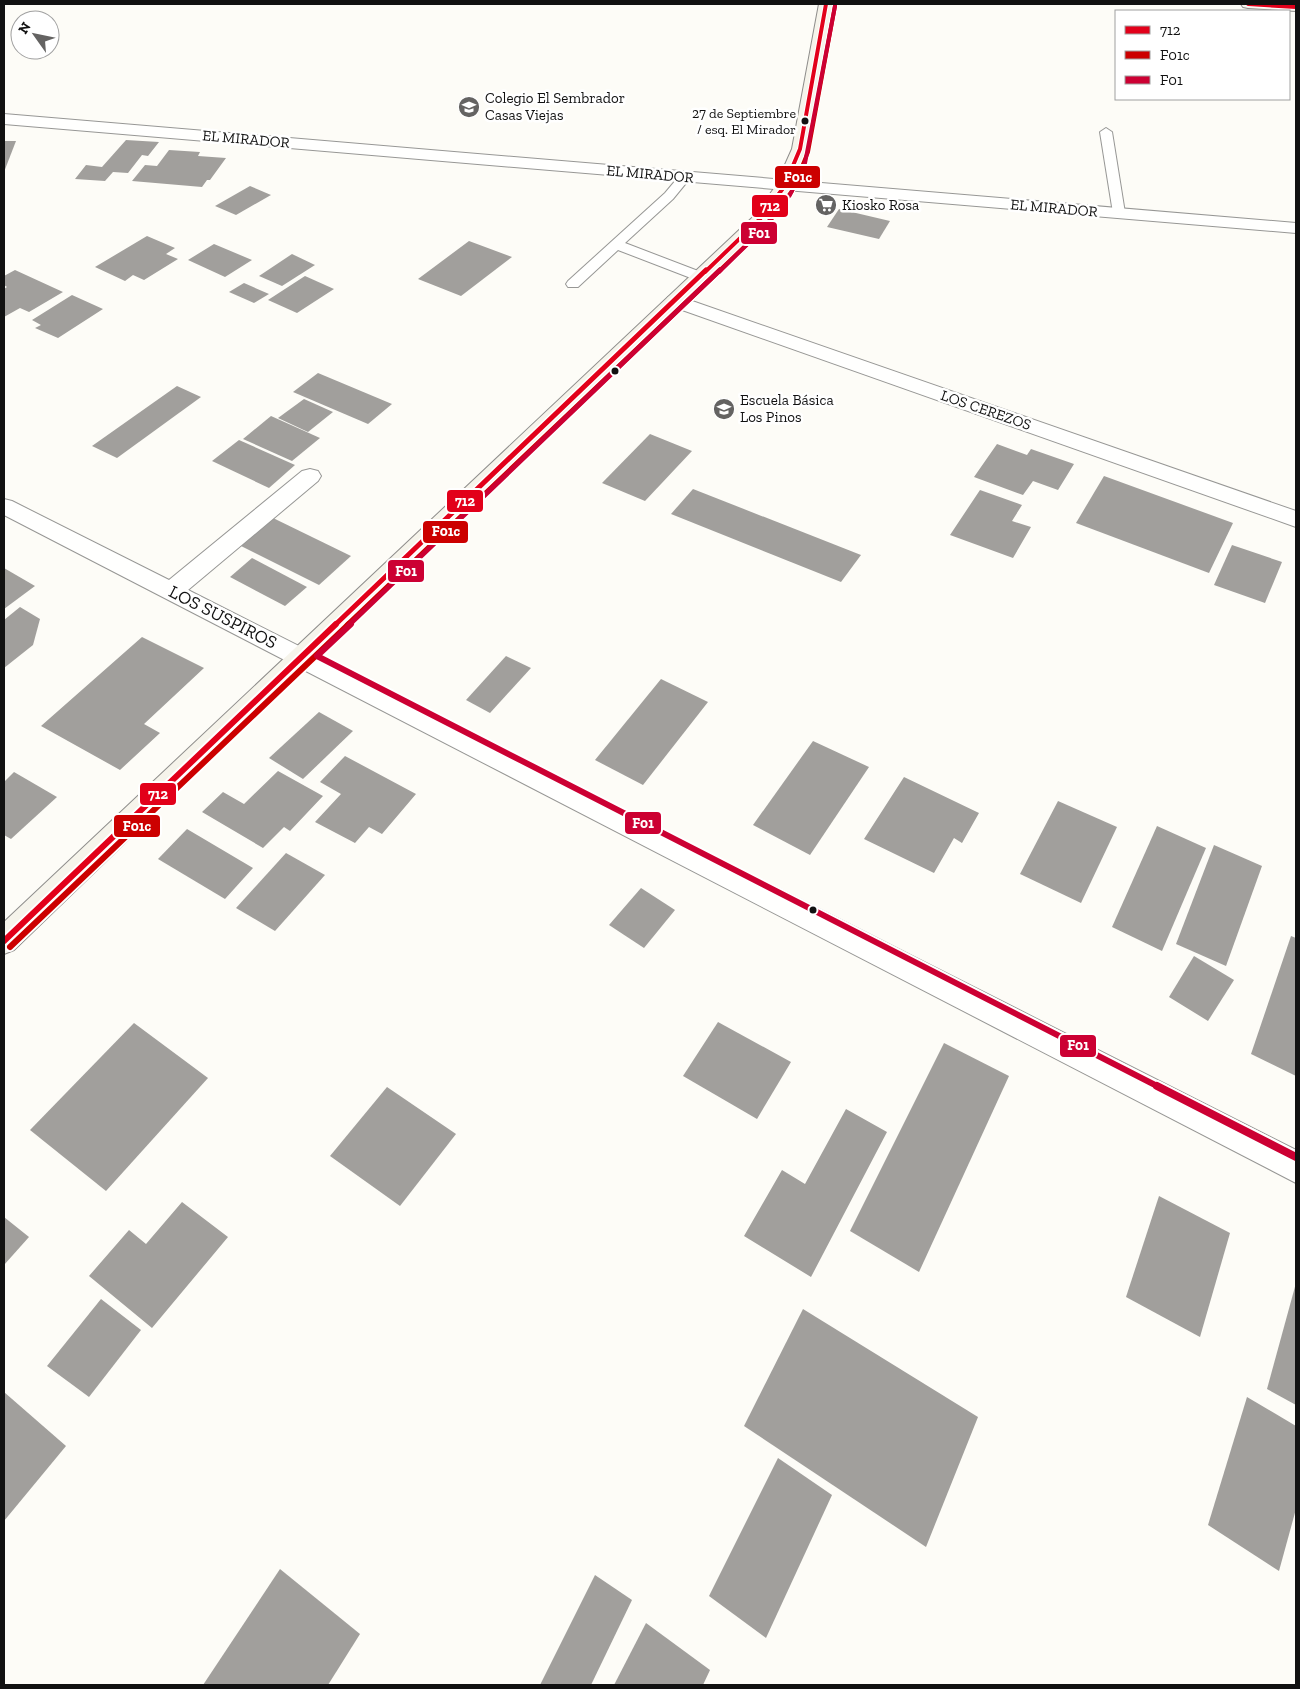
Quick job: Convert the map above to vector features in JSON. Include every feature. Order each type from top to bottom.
[{"type":"street","points":[[4,941],[702,277],[773,206],[787,186],[796,167],[826,4]]},
{"type":"street","points":[[1248,4],[1296,7]]},
{"type":"street","name":"EL MIRADOR","points":[[4,119],[1296,228]]},
{"type":"street","name":"LOS CEREZOS","points":[[676,301],[1296,519]]},
{"type":"street","points":[[171,591],[310,476]]},
{"type":"street","name":"LOS SUSPIROS","points":[[4,506],[1296,1167]]},
{"type":"lane","points":[[1106,132],[1119,213]]},
{"type":"lane","points":[[573,284],[669,196],[685,177]]},
{"type":"lane","points":[[615,244],[702,277]]},
{"type":"building","points":[[126,140],[159,142],[148,156],[142,155],[128,173],[113,172],[105,181],[75,179],[86,165],[102,167]]},
{"type":"building","points":[[4,141],[16,141],[4,172]]},
{"type":"building","points":[[169,150],[200,152],[198,156],[226,158],[210,180],[207,180],[202,187],[132,181],[145,165],[157,166]]},
{"type":"building","points":[[250,186],[271,195],[236,215],[215,206]]},
{"type":"building","points":[[839,209],[890,221],[879,239],[827,227]]},
{"type":"building","points":[[147,236],[175,248],[166,254],[178,259],[144,280],[133,275],[125,281],[95,267]]},
{"type":"building","points":[[469,241],[512,257],[461,296],[418,279]]},
{"type":"building","points":[[214,244],[252,260],[225,277],[188,260]]},
{"type":"building","points":[[292,254],[315,265],[282,286],[259,276]]},
{"type":"building","points":[[15,270],[63,292],[29,312],[20,308],[4,317],[4,289],[7,287],[4,285],[4,276]]},
{"type":"building","points":[[305,276],[334,289],[297,313],[268,300]]},
{"type":"building","points":[[244,283],[269,294],[254,303],[229,292]]},
{"type":"building","points":[[72,295],[103,309],[58,338],[35,328],[41,325],[32,320]]},
{"type":"building","points":[[318,373],[392,404],[368,424],[293,392]]},
{"type":"building","points":[[177,386],[201,397],[117,458],[92,446]]},
{"type":"building","points":[[304,399],[333,412],[308,432],[278,418]]},
{"type":"building","points":[[271,416],[320,438],[292,461],[243,439]]},
{"type":"building","points":[[650,434],[692,451],[645,501],[602,483]]},
{"type":"building","points":[[239,440],[295,465],[269,488],[212,461]]},
{"type":"building","points":[[997,444],[1027,455],[1031,449],[1074,464],[1058,490],[1033,481],[1023,495],[974,477]]},
{"type":"building","points":[[1104,476],[1233,523],[1209,573],[1076,523]]},
{"type":"building","points":[[693,489],[861,555],[841,582],[671,514]]},
{"type":"building","points":[[980,490],[1022,505],[1012,521],[1031,527],[1013,558],[950,535]]},
{"type":"building","points":[[271,517],[351,556],[319,585],[239,545]]},
{"type":"building","points":[[1232,545],[1282,562],[1265,603],[1214,585]]},
{"type":"building","points":[[252,558],[307,587],[285,606],[230,577]]},
{"type":"building","points":[[4,568],[35,586],[4,609]]},
{"type":"building","points":[[20,607],[40,619],[33,645],[4,668],[4,620]]},
{"type":"building","points":[[142,637],[204,668],[144,724],[160,733],[120,770],[41,726]]},
{"type":"building","points":[[506,656],[531,668],[490,713],[466,700]]},
{"type":"building","points":[[661,679],[708,702],[643,785],[595,760]]},
{"type":"building","points":[[319,712],[353,731],[303,779],[269,758]]},
{"type":"building","points":[[813,741],[869,767],[810,855],[753,825]]},
{"type":"building","points":[[345,756],[416,794],[382,834],[369,827],[355,843],[315,822],[341,794],[320,782]]},
{"type":"building","points":[[278,771],[323,796],[290,831],[284,827],[263,848],[202,812],[223,792],[244,804]]},
{"type":"building","points":[[14,772],[57,797],[11,839],[4,835],[4,782]]},
{"type":"building","points":[[904,777],[979,813],[962,843],[954,838],[934,873],[864,839]]},
{"type":"building","points":[[1058,801],[1117,827],[1081,903],[1020,874]]},
{"type":"building","points":[[1157,826],[1206,848],[1162,951],[1112,927]]},
{"type":"building","points":[[187,829],[253,868],[225,899],[158,859]]},
{"type":"building","points":[[1214,845],[1262,866],[1226,966],[1176,944]]},
{"type":"building","points":[[286,853],[325,875],[275,931],[236,908]]},
{"type":"building","points":[[641,888],[675,910],[644,948],[609,925]]},
{"type":"building","points":[[1291,936],[1296,938],[1296,1076],[1251,1054]]},
{"type":"building","points":[[1194,956],[1234,980],[1208,1021],[1169,997]]},
{"type":"building","points":[[718,1022],[791,1062],[757,1119],[683,1076]]},
{"type":"building","points":[[134,1023],[208,1078],[106,1191],[30,1130]]},
{"type":"building","points":[[944,1043],[1009,1076],[919,1272],[850,1231]]},
{"type":"building","points":[[387,1087],[456,1134],[400,1206],[330,1156]]},
{"type":"building","points":[[846,1109],[887,1132],[811,1277],[744,1236],[782,1170],[805,1184]]},
{"type":"building","points":[[1159,1196],[1230,1233],[1200,1337],[1126,1297]]},
{"type":"building","points":[[182,1202],[228,1237],[152,1328],[89,1276],[129,1230],[146,1244]]},
{"type":"building","points":[[4,1217],[29,1237],[4,1265]]},
{"type":"building","points":[[1296,1283],[1296,1405],[1267,1389]]},
{"type":"building","points":[[101,1299],[141,1330],[89,1397],[47,1366]]},
{"type":"building","points":[[803,1309],[978,1417],[926,1547],[744,1426]]},
{"type":"building","points":[[4,1392],[66,1446],[4,1521]]},
{"type":"building","points":[[1247,1397],[1296,1426],[1296,1509],[1279,1571],[1208,1525]]},
{"type":"building","points":[[778,1458],[832,1495],[766,1638],[709,1596]]},
{"type":"building","points":[[280,1569],[360,1634],[328,1685],[203,1685]]},
{"type":"building","points":[[595,1575],[632,1600],[591,1685],[540,1685]]},
{"type":"building","points":[[646,1623],[710,1670],[703,1685],[614,1685]]},
{"type":"transit line","name":"712","points":[[4,941],[760,219],[784,187],[800,149],[826,4]]},
{"type":"transit line","name":"712","points":[[1248,4],[1296,7]]},
{"type":"transit line","name":"F01c","points":[[10,947],[767,225],[792,191],[808,152],[835,6]]},
{"type":"transit line","name":"F01","points":[[835,6],[805,163],[790,195],[760,232],[317,656],[1296,1157]]},
{"type":"place","name":"Colegio El Sembrador Casas Viejas","points":[[469,107]]},
{"type":"place","name":"27 de Septiembre / esq. El Mirador","points":[[805,121]]},
{"type":"place","name":"Kiosko Rosa","points":[[826,205]]},
{"type":"place","name":"Escuela Básica Los Pinos","points":[[724,409]]}]
